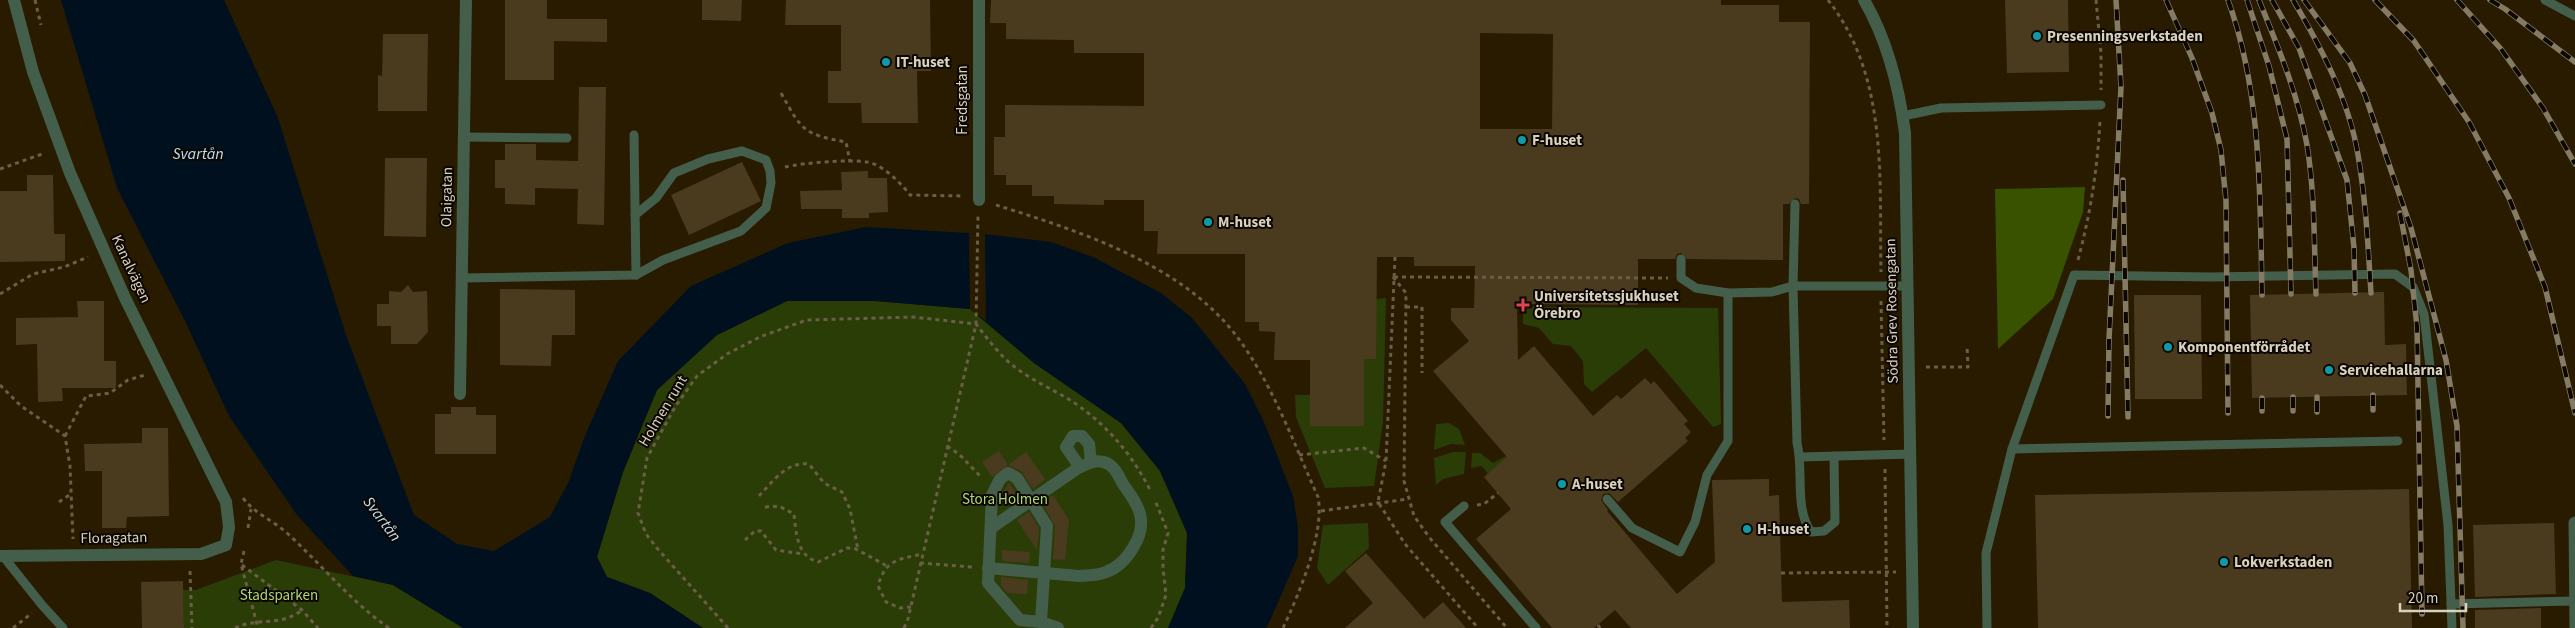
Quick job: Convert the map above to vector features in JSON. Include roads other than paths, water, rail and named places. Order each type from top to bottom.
[{"type":"street","name":"Kanalvägen","points":[[14,0],[32,72],[70,172],[104,250],[226,502],[229,527],[226,545]]},
{"type":"street","name":"Olaigatan","points":[[460,394],[466,0]]},
{"type":"street","name":"Fredsgatan","points":[[978,200],[979,0]]},
{"type":"street","name":"Södra Grev Rosengatan","points":[[1864,0],[1882,35],[1893,69],[1903,116],[1908,286],[1913,628]]},
{"type":"street","points":[[988,568],[1045,574],[1094,575],[1108,572],[1134,548],[1142,527],[1141,514],[1136,502],[1111,465],[1102,461],[1085,465],[991,528]]},
{"type":"street","points":[[1042,622],[1047,526],[1032,500],[1016,478],[1008,473],[1000,479],[993,492],[988,583],[1020,620],[1042,622],[1058,628]]},
{"type":"street","name":"Floragatan","points":[[2,556],[201,554],[226,545]]},
{"type":"lane","points":[[2545,0],[2575,16]]},
{"type":"lane","points":[[1903,116],[1942,108],[2101,105]]},
{"type":"lane","points":[[634,135],[636,275]]},
{"type":"lane","points":[[464,137],[567,138]]},
{"type":"lane","points":[[462,278],[636,275],[663,260],[741,231],[766,208],[771,183],[770,171],[766,160],[742,151],[708,158],[674,173],[656,198],[635,215]]},
{"type":"lane","points":[[1795,204],[1794,286],[1797,443],[1801,457],[1802,520],[1810,532],[1824,531],[1835,522],[1834,456]]},
{"type":"lane","points":[[1681,259],[1681,278],[1696,288],[1728,293],[1772,292],[1794,286],[1908,286]]},
{"type":"lane","points":[[1987,628],[1986,553],[2012,449],[2074,275],[2210,277],[2395,274],[2413,287],[2424,314],[2448,525],[2452,628]]},
{"type":"lane","points":[[1607,499],[1632,528],[1680,552],[1695,522],[1707,475],[1728,441],[1728,293]]},
{"type":"lane","points":[[2012,449],[2398,441]]},
{"type":"lane","points":[[1801,457],[1911,454]]},
{"type":"lane","points":[[1464,506],[1445,522],[1536,628]]},
{"type":"lane","points":[[2574,628],[2573,522],[2575,521]]},
{"type":"lane","points":[[2,556],[63,628]]},
{"type":"lane","points":[[2451,604],[2574,601]]},
{"type":"water","name":"Svartån","points":[[61,0],[224,0],[278,118],[346,335],[414,515],[457,544],[494,551],[550,517],[569,481],[584,438],[618,361],[691,286],[788,243],[866,227],[985,234],[1051,242],[1093,257],[1161,293],[1192,318],[1245,384],[1264,422],[1293,496],[1298,527],[1298,556],[1268,625],[1266,628],[1168,628],[1185,588],[1187,533],[1160,471],[1121,423],[1034,363],[970,309],[875,301],[787,301],[717,335],[657,390],[623,472],[597,557],[607,577],[650,593],[703,628],[463,628],[393,585],[353,576],[297,515],[229,416],[185,321],[117,188]]},
{"type":"railway","points":[[2108,416],[2109,340],[2121,87],[2116,0]]},
{"type":"railway","points":[[2166,0],[2192,58],[2212,113],[2221,150],[2226,201],[2228,413]]},
{"type":"railway","points":[[2228,0],[2239,35],[2253,108],[2261,221],[2262,295]]},
{"type":"railway","points":[[2247,0],[2269,66],[2287,139],[2291,294]]},
{"type":"railway","points":[[2259,0],[2293,89],[2307,145],[2313,200],[2316,294]]},
{"type":"railway","points":[[2272,0],[2299,48],[2347,180],[2354,248],[2355,293]]},
{"type":"railway","points":[[2293,0],[2333,74],[2354,134],[2363,189],[2371,293]]},
{"type":"railway","points":[[2304,0],[2350,63],[2365,95],[2411,228],[2446,360],[2457,426],[2463,628]]},
{"type":"railway","points":[[2375,0],[2414,41],[2469,122],[2509,198],[2545,287],[2575,413]]},
{"type":"railway","points":[[2457,0],[2501,49],[2543,108],[2575,164]]},
{"type":"railway","points":[[2490,0],[2505,9],[2575,62]]},
{"type":"railway","points":[[2123,180],[2128,417]]},
{"type":"railway","points":[[2400,213],[2411,270],[2417,327],[2422,614]]},
{"type":"railway","points":[[2373,395],[2373,410]]},
{"type":"railway","points":[[2293,397],[2293,411]]},
{"type":"railway","points":[[2317,397],[2317,412]]},
{"type":"railway","points":[[2262,398],[2262,411]]},
{"type":"place","name":"Presenningsverkstaden","points":[[2037,36]]},
{"type":"place","name":"IT-huset","points":[[886,62]]},
{"type":"place","name":"F-huset","points":[[1522,140]]},
{"type":"place","name":"M-huset","points":[[1208,222]]},
{"type":"place","name":"Universitetssjukhuset Örebro","points":[[1523,305]]},
{"type":"place","name":"Komponentförrådet","points":[[2168,347]]},
{"type":"place","name":"Servicehallarna","points":[[2329,370]]},
{"type":"place","name":"A-huset","points":[[1562,484]]},
{"type":"place","name":"H-huset","points":[[1747,529]]},
{"type":"place","name":"Lokverkstaden","points":[[2224,562]]},
{"type":"park label","name":"Stora Holmen","points":[[1005,499]]},
{"type":"park label","name":"Stadsparken","points":[[279,595]]}]
